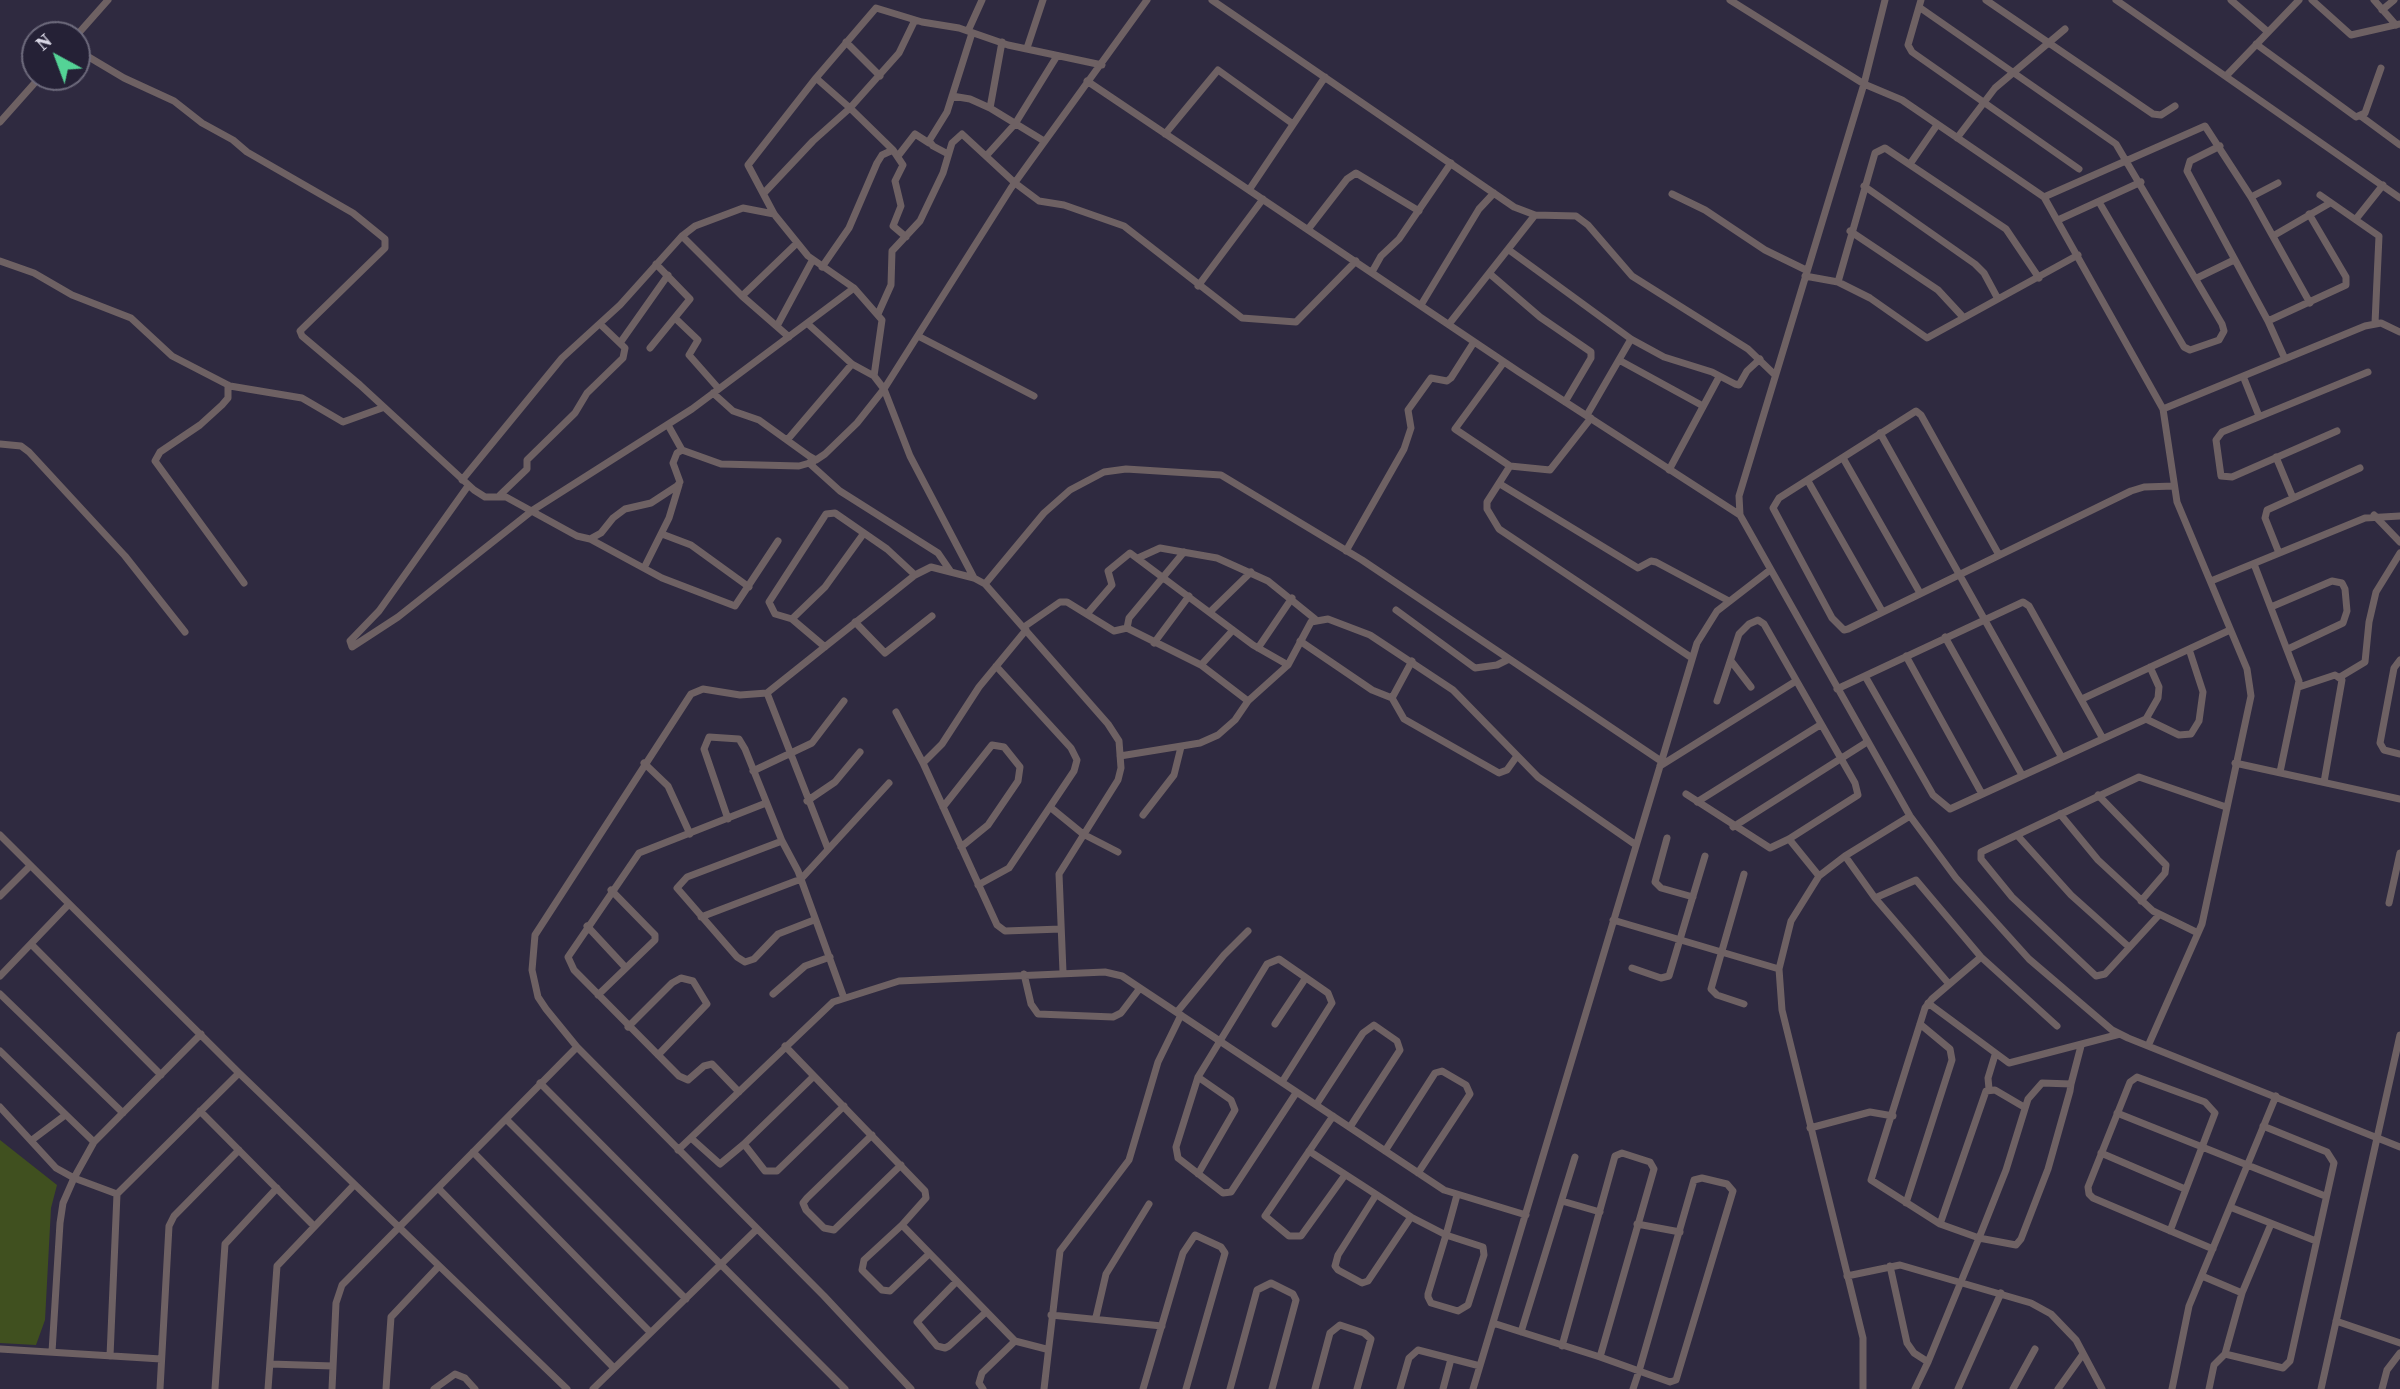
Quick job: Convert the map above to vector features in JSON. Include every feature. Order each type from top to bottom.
[{"type":"street","points":[[89,21],[108,0]]},
{"type":"street","points":[[929,143],[945,117],[982,0]]},
{"type":"street","points":[[1027,48],[1043,0]]},
{"type":"street","points":[[667,425],[682,450],[735,465],[813,461],[857,423],[884,389],[1015,183],[1147,0]]},
{"type":"street","points":[[1212,0],[1519,210],[1535,215],[1576,216],[1588,225],[1632,276],[1748,349],[1775,375]]},
{"type":"street","points":[[1730,0],[1864,84],[1894,96],[2043,197],[2163,409],[2179,507],[2246,669],[2251,696],[2198,933],[2148,1046]]},
{"type":"street","points":[[1885,0],[1864,84],[1739,496],[1740,515],[1910,816],[1956,878],[2029,959],[2120,1034],[2400,1147]]},
{"type":"street","points":[[1986,0],[2153,114],[2161,115],[2175,106]]},
{"type":"street","points":[[2116,0],[2400,198]]},
{"type":"street","points":[[2231,0],[2268,32]]},
{"type":"street","points":[[2227,75],[2299,0]]},
{"type":"street","points":[[2314,0],[2348,34],[2398,25]]},
{"type":"street","points":[[2374,0],[2398,25]]},
{"type":"street","points":[[2382,10],[2394,0]]},
{"type":"street","points":[[2079,169],[1909,48],[1920,4],[2111,139],[2127,160],[2197,278],[2224,331],[2219,340],[2190,350],[2182,344],[2099,202]]},
{"type":"street","points":[[874,376],[883,327],[878,314],[854,288],[812,261],[774,214],[764,193],[749,172],[748,165],[816,78],[876,8],[1101,65]]},
{"type":"street","points":[[764,193],[880,76],[901,48],[915,20]]},
{"type":"street","points":[[1957,138],[1982,102],[2065,29]]},
{"type":"street","points":[[846,42],[880,76]]},
{"type":"street","points":[[990,108],[1002,42]]},
{"type":"street","points":[[2256,44],[2354,116],[2362,117],[2400,145]]},
{"type":"street","points":[[987,155],[1015,124],[1057,56]]},
{"type":"street","points":[[91,58],[128,80],[174,101],[202,122],[231,138],[247,152],[353,213],[385,240],[385,248],[305,323],[300,331],[302,336],[468,486],[485,497],[500,495],[533,509],[577,536],[590,539],[662,578],[734,606],[778,541]]},
{"type":"street","points":[[2362,117],[2381,68]]},
{"type":"street","points":[[1165,134],[1218,70],[1293,124]]},
{"type":"street","points":[[1249,190],[1325,77]]},
{"type":"street","points":[[816,78],[896,153],[903,165],[895,187],[901,206],[892,226],[906,237]]},
{"type":"street","points":[[1087,81],[1309,228],[1504,362],[1740,515]]},
{"type":"street","points":[[0,122],[28,91]]},
{"type":"street","points":[[952,96],[970,99],[990,108],[1044,141]]},
{"type":"street","points":[[1910,164],[1937,125]]},
{"type":"street","points":[[2043,197],[2204,126],[2211,130],[2310,303]]},
{"type":"street","points":[[822,267],[849,228],[882,155],[896,153],[915,134],[948,154]]},
{"type":"street","points":[[878,314],[891,285],[892,251],[920,221],[954,139],[962,134],[1015,183],[1039,201],[1064,205],[1124,226],[1198,286],[1242,317],[1293,323],[1356,261]]},
{"type":"street","points":[[2220,146],[2190,160],[2187,171],[2268,321],[2285,359]]},
{"type":"street","points":[[1838,282],[1850,231],[1875,153],[1887,148],[2006,229],[2039,278]]},
{"type":"street","points":[[1373,272],[1381,256],[1399,239],[1451,163]]},
{"type":"street","points":[[1309,228],[1347,179],[1356,173],[1419,211]]},
{"type":"street","points":[[2058,220],[2140,182]]},
{"type":"street","points":[[2251,197],[2278,183]]},
{"type":"street","points":[[2356,219],[2382,185]]},
{"type":"street","points":[[1864,186],[1975,264],[1984,273],[1998,299]]},
{"type":"street","points":[[1421,305],[1479,209],[1494,193]]},
{"type":"street","points":[[1672,194],[1705,210],[1765,250],[1806,273],[1838,282],[1870,298],[1922,337],[1936,334],[2078,255]]},
{"type":"street","points":[[2320,195],[2379,237],[2375,323]]},
{"type":"street","points":[[1198,286],[1263,199]]},
{"type":"street","points":[[2273,236],[2330,203]]},
{"type":"street","points":[[462,480],[562,358],[600,324],[682,236],[695,226],[743,208],[774,214]]},
{"type":"street","points":[[2268,321],[2343,289],[2347,283],[2309,214]]},
{"type":"street","points":[[1449,324],[1535,215]]},
{"type":"street","points":[[1850,231],[1938,290],[1963,317]]},
{"type":"street","points":[[682,236],[742,296],[789,337]]},
{"type":"street","points":[[742,296],[797,243]]},
{"type":"street","points":[[1509,250],[1631,339],[1664,357],[1739,385],[1747,371],[1760,359]]},
{"type":"street","points":[[2197,278],[2234,260]]},
{"type":"street","points":[[0,261],[34,273],[72,295],[131,318],[172,356],[228,385],[302,398],[343,422],[383,408]]},
{"type":"street","points":[[776,326],[812,261]]},
{"type":"street","points":[[650,348],[690,296],[656,264]]},
{"type":"street","points":[[1490,274],[1540,317],[1591,352],[1591,358],[1565,402]]},
{"type":"street","points":[[620,343],[668,275]]},
{"type":"street","points":[[468,486],[379,611],[350,641],[352,647],[398,617],[533,509],[667,425],[854,288]]},
{"type":"street","points":[[675,318],[698,341],[689,355],[733,411],[759,420],[788,439],[813,461],[840,491],[938,552],[951,572]]},
{"type":"street","points":[[2163,409],[2375,323],[2388,325],[2400,332]]},
{"type":"street","points":[[500,495],[527,469],[527,460],[575,413],[587,393],[624,358],[626,351],[600,324]]},
{"type":"street","points":[[808,324],[852,364],[874,376],[884,389],[909,456],[974,578]]},
{"type":"street","points":[[918,336],[1034,396]]},
{"type":"street","points":[[1504,362],[1455,429],[1510,466],[1550,470],[1589,417],[1631,339]]},
{"type":"street","points":[[1346,551],[1404,449],[1411,428],[1408,410],[1431,378],[1447,381],[1451,378],[1475,342]]},
{"type":"street","points":[[1619,360],[1703,406]]},
{"type":"street","points":[[788,439],[852,364]]},
{"type":"street","points":[[2337,431],[2232,477],[2221,476],[2217,437],[2259,416],[2368,372]]},
{"type":"street","points":[[2243,376],[2259,416]]},
{"type":"street","points":[[1669,470],[1719,377]]},
{"type":"street","points":[[228,385],[228,398],[222,405],[200,425],[160,452],[155,461],[244,583]]},
{"type":"street","points":[[1999,555],[1919,413],[1914,411],[1779,498],[1773,508],[1832,618],[1844,629],[1960,575],[2131,491],[2144,487],[2174,486]]},
{"type":"street","points":[[1881,433],[2061,756]]},
{"type":"street","points":[[0,444],[21,446],[29,452],[125,556],[185,632]]},
{"type":"street","points":[[644,568],[662,534],[680,482],[673,464],[677,453],[682,450]]},
{"type":"street","points":[[2276,457],[2293,498]]},
{"type":"street","points":[[1843,458],[1920,593]]},
{"type":"street","points":[[1510,466],[1486,504],[1499,528],[1692,658]]},
{"type":"street","points":[[2279,553],[2265,515],[2272,506],[2360,468]]},
{"type":"street","points":[[985,584],[1027,530],[1059,498],[1104,472],[1114,469],[1221,475],[1346,551],[1509,659],[1660,764]]},
{"type":"street","points":[[1808,481],[1882,611]]},
{"type":"street","points":[[590,539],[601,533],[618,513],[635,505],[651,503],[680,482]]},
{"type":"street","points":[[1500,484],[1638,568],[1651,561],[1656,562],[1729,601]]},
{"type":"street","points":[[825,647],[792,619],[775,614],[769,602],[823,518],[830,512],[864,533],[915,575]]},
{"type":"street","points":[[2211,581],[2374,515],[2400,516]]},
{"type":"street","points":[[2374,515],[2400,542]]},
{"type":"street","points":[[792,619],[825,587],[864,533]]},
{"type":"street","points":[[662,534],[691,545],[749,587]]},
{"type":"street","points":[[1139,558],[1160,548],[1217,558],[1251,572],[1292,598],[1315,619],[1337,621],[1370,635],[1412,661],[1474,708],[1538,778],[1636,845]]},
{"type":"street","points":[[1127,628],[1129,618],[1184,552]]},
{"type":"street","points":[[2299,687],[2335,675],[2340,677],[2365,662],[2369,622],[2376,592],[2400,553]]},
{"type":"street","points":[[1087,614],[1112,585],[1108,571],[1128,554],[1139,558],[1258,648],[1288,665]]},
{"type":"street","points":[[2254,564],[2288,649],[2299,687],[2280,772]]},
{"type":"street","points":[[911,1389],[577,1047],[538,997],[532,970],[535,935],[644,764],[695,691],[703,689],[754,696],[767,693],[915,575],[932,567],[974,578],[985,584],[1116,734],[1120,756],[1118,780],[1059,874],[1063,972]]},
{"type":"street","points":[[1473,1389],[1692,658],[1702,631],[1729,601],[1770,570]]},
{"type":"street","points":[[1210,612],[1251,572]]},
{"type":"street","points":[[2271,607],[2332,580],[2342,583],[2346,590],[2347,611],[2343,624],[2288,649]]},
{"type":"street","points":[[1154,643],[1189,596]]},
{"type":"street","points":[[1258,648],[1292,598]]},
{"type":"street","points":[[923,763],[942,744],[1025,629],[1060,602],[1067,602],[1114,631],[1127,628],[1200,665],[1248,701]]},
{"type":"street","points":[[1837,689],[2017,603],[2027,604],[2102,737]]},
{"type":"street","points":[[1396,610],[1475,668],[1497,665],[1509,659]]},
{"type":"street","points":[[855,622],[885,653],[932,616]]},
{"type":"street","points":[[1120,756],[1200,743],[1228,727],[1248,701],[1288,665],[1315,619]]},
{"type":"street","points":[[1686,794],[1764,847],[1775,847],[1858,795],[1855,783],[1764,624],[1758,620],[1748,624],[1739,634],[1717,701]]},
{"type":"street","points":[[1200,665],[1233,630]]},
{"type":"street","points":[[2082,699],[2230,630]]},
{"type":"street","points":[[1945,637],[2022,775]]},
{"type":"street","points":[[1300,641],[1372,690],[1392,698],[1407,722],[1499,773],[1507,770],[1517,756]]},
{"type":"street","points":[[2146,719],[2185,737],[2197,727],[2203,687],[2189,649]]},
{"type":"street","points":[[1906,656],[1982,794]]},
{"type":"street","points":[[2400,660],[2394,668],[2380,743],[2384,750],[2400,754]]},
{"type":"street","points":[[1392,698],[1412,661]]},
{"type":"street","points":[[1731,661],[1751,687]]},
{"type":"street","points":[[978,886],[1009,868],[1074,771],[1076,754],[996,666]]},
{"type":"street","points":[[1865,676],[1939,803],[1950,809],[2146,719],[2158,698],[2159,687],[2150,667]]},
{"type":"street","points":[[2324,782],[2341,686],[2340,677]]},
{"type":"street","points":[[1660,764],[1796,681]]},
{"type":"street","points":[[767,693],[828,849]]},
{"type":"street","points":[[754,771],[790,755],[818,738],[844,701]]},
{"type":"street","points":[[896,712],[923,763],[1000,929],[1062,929]]},
{"type":"street","points":[[1698,802],[1820,724]]},
{"type":"street","points":[[729,819],[704,744],[715,736],[739,740],[782,841],[802,879],[814,920],[844,998]]},
{"type":"street","points":[[1733,827],[1867,742]]},
{"type":"street","points":[[943,807],[992,745],[1004,747],[1020,767],[1018,781],[988,825],[961,847]]},
{"type":"street","points":[[1143,815],[1174,775],[1181,747]]},
{"type":"street","points":[[807,801],[835,782],[860,752]]},
{"type":"street","points":[[2235,763],[2400,799]]},
{"type":"street","points":[[644,764],[668,786],[690,834]]},
{"type":"street","points":[[2159,915],[2105,974],[2096,976],[2012,897],[1980,856],[1989,845],[2017,835],[2133,778],[2144,777],[2226,807]]},
{"type":"street","points":[[701,917],[802,879],[889,783]]},
{"type":"street","points":[[2098,795],[2166,865],[2165,873],[2141,901]]},
{"type":"street","points":[[739,1091],[712,1064],[684,1080],[628,1027],[574,970],[568,957],[611,890],[639,853],[766,803]]},
{"type":"street","points":[[1050,807],[1083,834],[1118,852]]},
{"type":"street","points":[[2060,814],[2098,860],[2141,901],[2159,915],[2198,933]]},
{"type":"street","points":[[1863,1389],[1865,1348],[1782,1010],[1779,969],[1791,921],[1819,876],[1844,856],[1910,816]]},
{"type":"street","points":[[0,835],[239,1073],[567,1389]]},
{"type":"street","points":[[2017,835],[2071,895],[2129,947]]},
{"type":"street","points":[[1667,838],[1655,882],[1661,888],[1693,897]]},
{"type":"street","points":[[1789,839],[1819,876]]},
{"type":"street","points":[[782,841],[680,881],[679,892],[745,962],[754,959],[778,934],[814,920]]},
{"type":"street","points":[[2389,903],[2400,853]]},
{"type":"street","points":[[1632,968],[1665,978],[1671,972],[1705,856]]},
{"type":"street","points":[[1844,856],[1875,898],[1949,984]]},
{"type":"street","points":[[0,896],[30,866]]},
{"type":"street","points":[[1744,1004],[1717,995],[1711,989],[1745,874]]},
{"type":"street","points":[[1875,898],[1916,880],[1981,957],[2057,1026]]},
{"type":"street","points":[[598,995],[652,944],[655,935],[611,890]]},
{"type":"street","points":[[0,976],[69,904]]},
{"type":"street","points":[[1613,920],[1779,969]]},
{"type":"street","points":[[587,926],[626,968]]},
{"type":"street","points":[[1044,1389],[1046,1349],[1060,1251],[1129,1160],[1158,1062],[1179,1014],[1224,955],[1248,931]]},
{"type":"street","points":[[31,944],[161,1074]]},
{"type":"street","points":[[773,994],[805,966],[830,957]]},
{"type":"street","points":[[1981,957],[1928,1003],[1893,1116],[1870,1178],[1940,1224],[1979,1238],[2013,1245],[2021,1239],[2049,1169],[2081,1046]]},
{"type":"street","points":[[1282,1082],[1332,1003],[1328,993],[1279,959],[1273,960],[1198,1077],[1175,1152],[1178,1158],[1223,1193],[1231,1192],[1296,1093]]},
{"type":"street","points":[[678,1150],[823,1009],[844,998],[892,982],[1063,972],[1115,974],[1220,1040],[1418,1173],[1457,1195],[1526,1215]]},
{"type":"street","points":[[1024,974],[1031,1004],[1038,1014],[1113,1017],[1121,1013],[1140,988]]},
{"type":"street","points":[[628,1027],[672,983],[681,978],[693,981],[707,1004],[658,1055]]},
{"type":"street","points":[[1275,1024],[1305,979]]},
{"type":"street","points":[[0,994],[123,1113]]},
{"type":"street","points":[[1928,1003],[1995,1055],[2014,1063],[2120,1034]]},
{"type":"street","points":[[1906,1203],[1952,1060],[1950,1049],[1920,1024]]},
{"type":"street","points":[[1316,1105],[1363,1033],[1374,1025],[1397,1041],[1400,1050],[1350,1127]]},
{"type":"street","points":[[52,1352],[60,1223],[63,1203],[74,1178],[94,1142],[201,1034]]},
{"type":"street","points":[[2324,1388],[2336,1321],[2400,1035]]},
{"type":"street","points":[[785,1046],[927,1194],[902,1225],[864,1260],[862,1270],[886,1292],[895,1288],[929,1254]]},
{"type":"street","points":[[332,1389],[336,1303],[342,1285],[577,1047]]},
{"type":"street","points":[[0,1051],[64,1116],[94,1142]]},
{"type":"street","points":[[1940,1224],[1990,1089],[1987,1078],[1995,1055]]},
{"type":"street","points":[[1385,1151],[1435,1073],[1442,1071],[1466,1085],[1469,1089],[1468,1098],[1418,1173]]},
{"type":"street","points":[[110,1356],[117,1194],[239,1073]]},
{"type":"street","points":[[691,1138],[720,1164],[813,1077]]},
{"type":"street","points":[[1198,1077],[1231,1100],[1235,1110],[1198,1174]]},
{"type":"street","points":[[2170,1230],[2214,1118],[2213,1110],[2205,1102],[2137,1077],[2130,1082],[2117,1113],[2088,1194],[2213,1249]]},
{"type":"street","points":[[540,1083],[845,1389]]},
{"type":"street","points":[[1916,1389],[2006,1170],[2024,1107],[2034,1090],[2042,1083],[2071,1084]]},
{"type":"street","points":[[1990,1089],[2024,1107]]},
{"type":"street","points":[[2172,1389],[2187,1315],[2276,1096]]},
{"type":"street","points":[[744,1144],[765,1171],[774,1173],[844,1106]]},
{"type":"street","points":[[0,1107],[56,1168],[74,1178],[117,1194]]},
{"type":"street","points":[[200,1111],[313,1225]]},
{"type":"street","points":[[1810,1128],[1875,1112],[1893,1116]]},
{"type":"street","points":[[2117,1113],[2325,1196]]},
{"type":"street","points":[[33,1140],[64,1116]]},
{"type":"street","points":[[1333,1116],[1265,1213],[1269,1221],[1289,1236],[1297,1238],[1305,1233],[1345,1175]]},
{"type":"street","points":[[506,1119],[686,1299]]},
{"type":"street","points":[[2225,1354],[2278,1368],[2287,1366],[2334,1163],[2333,1157],[2263,1126]]},
{"type":"street","points":[[872,1135],[807,1198],[803,1203],[806,1210],[824,1228],[834,1230],[901,1165]]},
{"type":"street","points":[[160,1389],[171,1221],[239,1150]]},
{"type":"street","points":[[1309,1151],[1411,1217],[1446,1235],[1480,1245],[1484,1251],[1468,1305],[1462,1311],[1432,1303],[1428,1297],[1446,1235],[1457,1195]]},
{"type":"street","points":[[473,1152],[650,1332]]},
{"type":"street","points":[[1562,1346],[1615,1156],[1622,1153],[1654,1166],[1600,1357]]},
{"type":"street","points":[[2101,1153],[2185,1189]]},
{"type":"street","points":[[1521,1332],[1575,1157]]},
{"type":"street","points":[[1493,1323],[1600,1357],[1639,1371],[1670,1382],[1678,1377],[1733,1191],[1731,1186],[1702,1178],[1694,1180],[1680,1232],[1639,1371],[1633,1389]]},
{"type":"street","points":[[268,1389],[274,1272],[313,1225],[354,1185]]},
{"type":"street","points":[[215,1389],[225,1244],[277,1188]]},
{"type":"street","points":[[438,1188],[614,1368]]},
{"type":"street","points":[[1376,1195],[1338,1255],[1335,1266],[1338,1270],[1362,1283],[1368,1281],[1411,1217]]},
{"type":"street","points":[[1562,1201],[1600,1212]]},
{"type":"street","points":[[1096,1317],[1105,1274],[1149,1204]]},
{"type":"street","points":[[2230,1207],[2316,1241]]},
{"type":"street","points":[[1637,1224],[1680,1232]]},
{"type":"street","points":[[2209,1389],[2214,1365],[2225,1354],[2242,1293],[2272,1224]]},
{"type":"street","points":[[902,1225],[1015,1341],[1046,1349]]},
{"type":"street","points":[[593,1389],[757,1229]]},
{"type":"street","points":[[1143,1389],[1190,1238],[1195,1235],[1221,1247],[1225,1253],[1186,1389]]},
{"type":"street","points":[[1847,1276],[1903,1265],[2001,1293],[2051,1314],[2083,1354],[2102,1389]]},
{"type":"street","points":[[386,1389],[391,1317],[439,1266]]},
{"type":"street","points":[[1890,1266],[1907,1343],[1914,1353],[1928,1362]]},
{"type":"street","points":[[2202,1276],[2242,1293]]},
{"type":"street","points":[[956,1282],[917,1322],[937,1346],[949,1346],[986,1312]]},
{"type":"street","points":[[1230,1389],[1257,1290],[1271,1283],[1293,1294],[1296,1300],[1272,1389]]},
{"type":"street","points":[[1958,1389],[2001,1293]]},
{"type":"street","points":[[1051,1315],[1096,1317],[1162,1326]]},
{"type":"street","points":[[2336,1321],[2400,1343]]},
{"type":"street","points":[[1315,1389],[1330,1333],[1340,1325],[1364,1333],[1371,1339],[1357,1389]]},
{"type":"street","points":[[983,1389],[979,1382],[982,1373],[1015,1341]]},
{"type":"street","points":[[0,1356],[0,1349],[161,1359]]},
{"type":"street","points":[[2013,1389],[2035,1349]]},
{"type":"street","points":[[1400,1389],[1409,1358],[1414,1352],[1423,1350],[1480,1366]]},
{"type":"street","points":[[2382,1389],[2387,1370],[2400,1353]]},
{"type":"street","points":[[2058,1389],[2083,1354]]},
{"type":"street","points":[[1443,1389],[1451,1359]]},
{"type":"street","points":[[270,1364],[333,1366]]},
{"type":"street","points":[[434,1389],[455,1374],[465,1378],[475,1389]]},
{"type":"green space","points":[[0,1140],[57,1185],[51,1208],[45,1320],[36,1345],[0,1343]]}]
